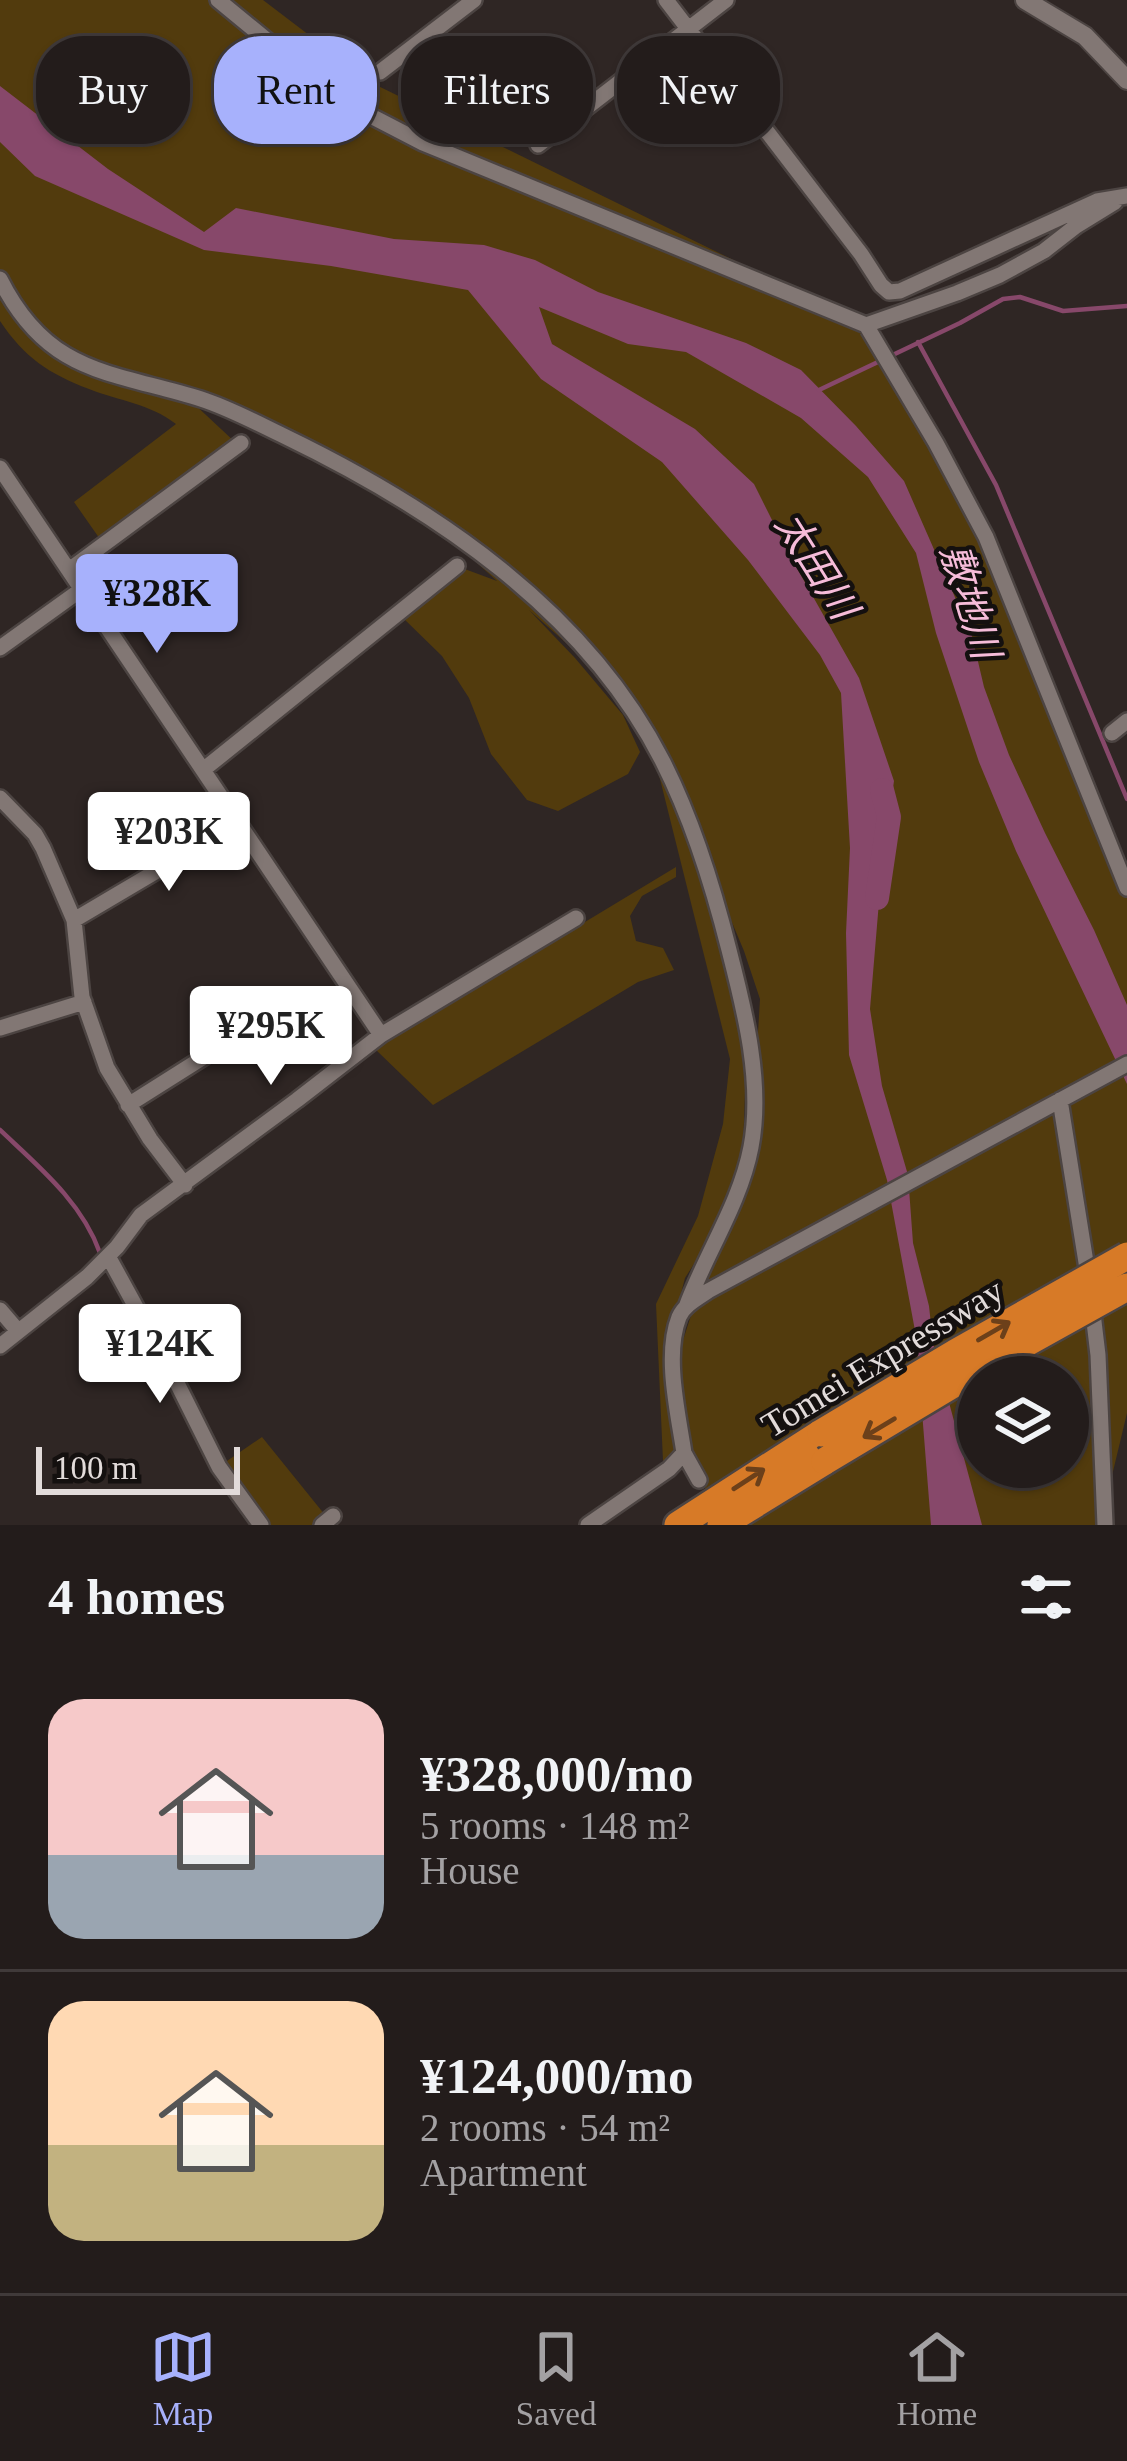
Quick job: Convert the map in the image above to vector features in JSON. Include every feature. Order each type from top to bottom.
[{"type":"highway","name":"Tomei Expressway","points":[[721,1525],[955,1353],[1127,1256]]},
{"type":"highway","name":"Tomei Expressway","points":[[678,1525],[967,1376],[1127,1287]]},
{"type":"street","points":[[218,0],[314,78],[369,115],[423,142],[866,325],[986,538],[1127,888]]},
{"type":"street","points":[[380,72],[474,0]]},
{"type":"street","points":[[666,0],[889,292],[1097,201],[1123,198]]},
{"type":"street","points":[[538,145],[726,0]]},
{"type":"street","points":[[1024,0],[1085,36],[1127,80]]},
{"type":"street","points":[[866,325],[1000,275],[1123,198]]},
{"type":"street","points":[[0,279],[21,314],[44,339],[77,363],[205,400],[284,436],[413,506],[525,589],[563,624],[642,725],[705,865],[742,1000],[753,1084],[751,1145],[741,1186],[679,1317],[673,1371],[683,1453],[699,1480]]},
{"type":"street","points":[[70,570],[241,443]]},
{"type":"street","points":[[0,468],[380,1035]]},
{"type":"street","points":[[203,770],[457,566]]},
{"type":"street","points":[[0,648],[82,590]]},
{"type":"street","points":[[1112,734],[1127,722]]},
{"type":"street","points":[[0,798],[34,834],[74,920],[84,1001],[107,1068],[185,1185]]},
{"type":"street","points":[[74,920],[238,823]]},
{"type":"street","points":[[0,1346],[87,1277],[141,1215],[380,1035],[576,917]]},
{"type":"street","points":[[128,1105],[221,1041],[350,990]]},
{"type":"street","points":[[0,1028],[84,1001]]},
{"type":"street","points":[[686,1306],[1127,1064]]},
{"type":"street","points":[[1060,1100],[1098,1355],[1105,1525]]},
{"type":"street","points":[[108,1256],[219,1467],[261,1525]]},
{"type":"street","points":[[0,1310],[18,1331]]},
{"type":"street","points":[[588,1525],[669,1469],[683,1453]]},
{"type":"shaded area","points":[[0,0],[263,0],[310,36],[214,36],[214,144],[377,144],[377,85],[401,97],[401,144],[497,144],[866,325],[982,529],[1127,886],[1127,1413],[1103,1525],[728,1525],[687,1459],[673,1371],[722,1220],[685,1278],[665,1356],[683,1449],[663,1461],[656,1304],[698,1216],[723,1124],[730,1059],[657,767],[699,848],[747,1035],[743,1149],[753,1118],[760,999],[744,951],[643,711],[529,610],[623,715],[640,752],[628,774],[558,811],[527,800],[491,754],[469,698],[442,656],[402,617],[462,568],[497,581],[413,505],[232,413],[191,401],[236,443],[102,542],[74,502],[176,424],[62,377],[18,345],[0,321]]},
{"type":"shaded area","points":[[0,86],[36,114],[36,144],[75,144],[204,232],[236,208],[394,239],[484,245],[535,260],[598,292],[746,343],[801,370],[904,481],[972,636],[984,687],[1009,755],[1127,1005],[1127,1084],[979,762],[936,633],[916,553],[868,477],[801,418],[686,352],[628,344],[539,307],[552,344],[695,429],[754,484],[859,678],[894,781],[870,1009],[882,1086],[908,1175],[913,1243],[933,1343],[957,1432],[957,1488],[972,1488],[982,1525],[931,1525],[916,1336],[887,1180],[849,1055],[850,848],[841,693],[820,655],[748,560],[662,462],[541,379],[468,290],[204,250],[35,176],[0,142]]},
{"type":"shaded area","points":[[676,867],[676,877],[642,896],[630,916],[636,941],[663,948],[674,970],[638,982],[433,1105],[375,1049]]},
{"type":"shaded area","points":[[262,1437],[325,1515],[312,1525],[269,1525],[224,1463]]},
{"type":"waterway","points":[[819,390],[1003,299],[1020,297],[1063,311],[1127,306]]},
{"type":"waterway","points":[[918,342],[996,485],[1127,799]]},
{"type":"waterway","name":"太田川","points":[[877,898],[889,817],[882,790]]},
{"type":"waterway","points":[[0,1130],[70,1201],[100,1253]]},
{"type":"water label","name":"敷地川","points":[[971,601]]}]
